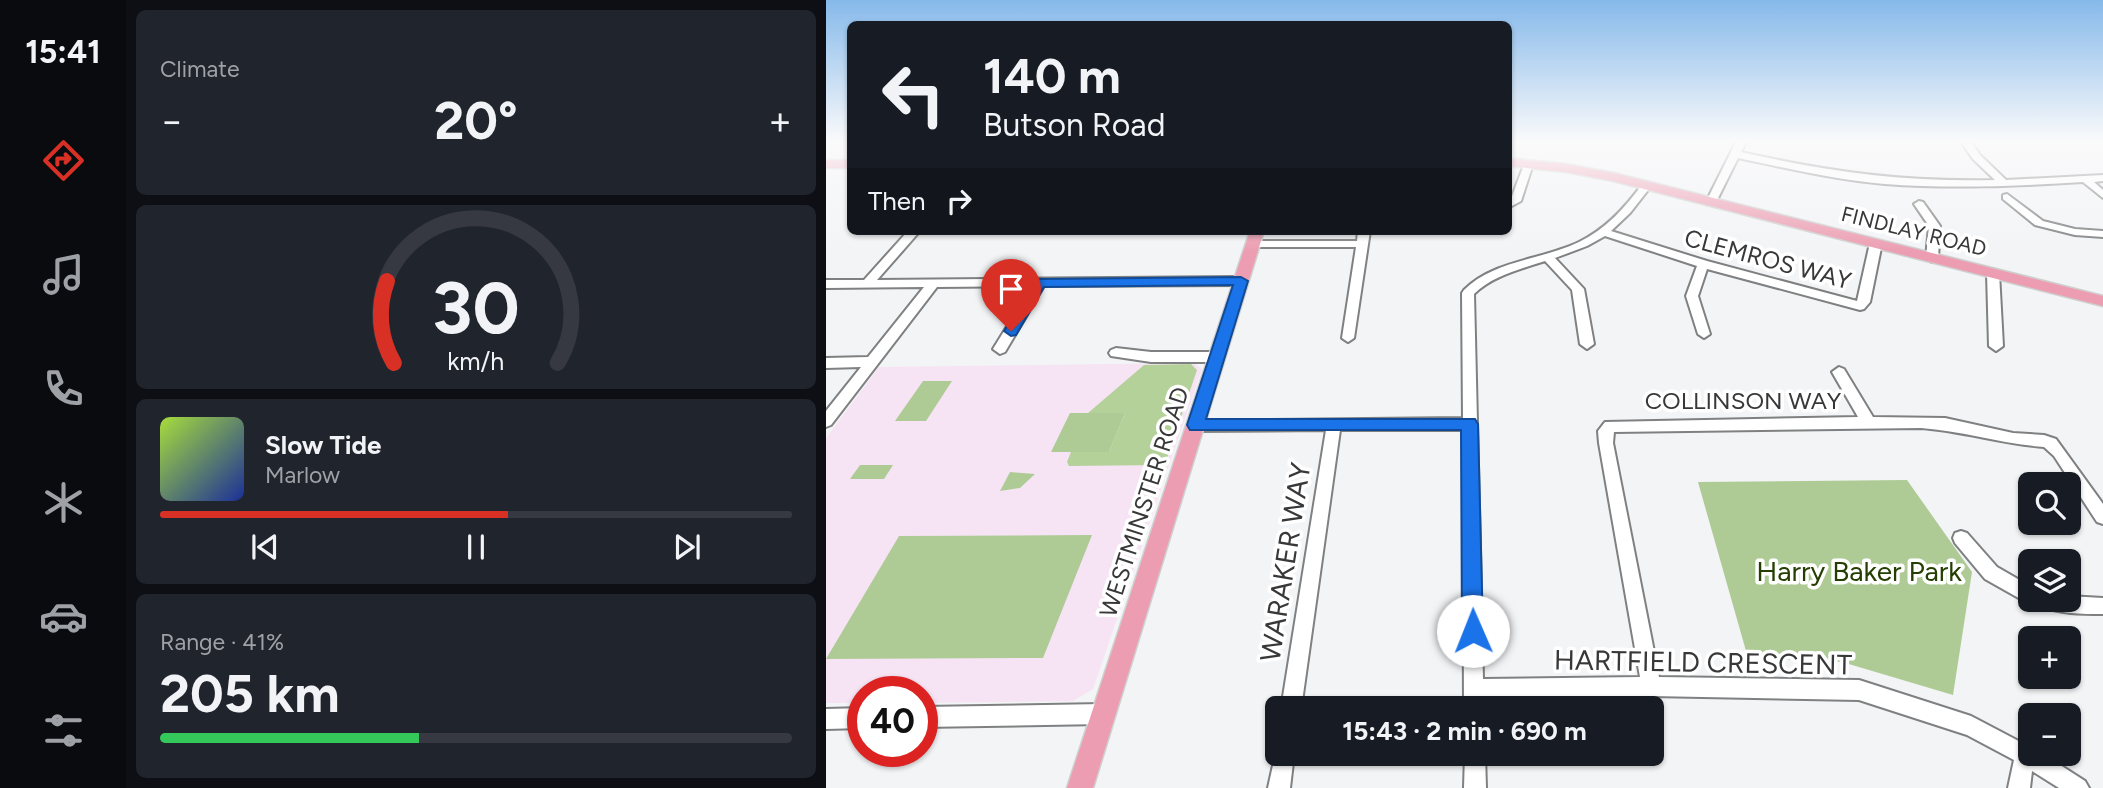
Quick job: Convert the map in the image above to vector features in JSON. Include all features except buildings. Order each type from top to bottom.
[{"type":"main road","name":"FINDLAY ROAD","points":[[1619,179],[2103,301]]},
{"type":"main road","name":"WESTMINSTER ROAD","points":[[1080,788],[1255,237]]},
{"type":"street","points":[[1512,203],[1516,201],[1523,179]]},
{"type":"street","points":[[1712,202],[1723,179]]},
{"type":"street","points":[[1863,179],[1943,184],[2089,179]]},
{"type":"street","points":[[2000,179],[2003,182]]},
{"type":"street","points":[[2085,179],[2103,195]]},
{"type":"street","points":[[1474,696],[1468,293],[1484,279],[1548,258],[1605,232],[1630,210],[1643,184]]},
{"type":"street","points":[[2007,197],[2039,223],[2075,232],[2103,234]]},
{"type":"street","points":[[1919,204],[1935,226],[1932,258]]},
{"type":"street","name":"CLEMROS WAY","points":[[1605,232],[1703,264],[1860,306],[1864,302],[1876,243]]},
{"type":"street","points":[[868,283],[910,235]]},
{"type":"street","points":[[1255,237],[1363,237],[1348,338]]},
{"type":"street","points":[[1548,258],[1578,289],[1587,344]]},
{"type":"street","points":[[1703,264],[1692,296],[1704,334]]},
{"type":"street","points":[[1993,273],[1996,346]]},
{"type":"street","points":[[826,284],[1241,281]]},
{"type":"street","points":[[1000,349],[1040,283]]},
{"type":"street","points":[[826,421],[933,284]]},
{"type":"street","points":[[1116,353],[1217,357]]},
{"type":"street","points":[[826,363],[872,362]]},
{"type":"street","points":[[1839,372],[1868,422]]},
{"type":"street","name":"WARAKER WAY","points":[[1293,696],[1334,424]]},
{"type":"street","points":[[1195,425],[1470,424]]},
{"type":"street","name":"COLLINSON WAY","points":[[1651,686],[1606,428],[1627,424],[1945,424],[2013,439],[2051,443],[2103,517]]},
{"type":"street","points":[[1961,538],[1991,573],[2018,588]]},
{"type":"street","points":[[2081,606],[2103,606]]},
{"type":"street","name":"HARTFIELD CRESCENT","points":[[1515,696],[1651,686],[1859,690],[1970,726],[2018,751]]},
{"type":"street","points":[[938,717],[1103,714]]},
{"type":"street","points":[[826,719],[847,718]]},
{"type":"street","points":[[1279,788],[1282,766]]},
{"type":"street","points":[[1475,766],[1475,788]]},
{"type":"street","points":[[2020,788],[2023,766]]},
{"type":"street","name":"HARTFIELD CRESCENT","points":[[2043,766],[2078,788]]},
{"type":"shaded area","points":[[1194,363],[1202,369],[1093,689],[1073,701],[938,703],[938,676],[847,676],[847,703],[826,703],[826,438],[879,367]]},
{"type":"green space","points":[[1191,364],[1197,370],[1166,461],[1162,465],[1069,466],[1067,462],[1071,452],[1109,452],[1125,413],[1088,413],[1144,365]]},
{"type":"green space","points":[[923,381],[952,381],[926,421],[895,421]]},
{"type":"green space","points":[[1070,413],[1125,413],[1109,452],[1051,452]]},
{"type":"green space","points":[[860,465],[893,465],[884,479],[850,479]]},
{"type":"green space","points":[[1010,472],[1035,474],[1020,488],[1000,491]]},
{"type":"green space","name":"Harry Baker Park","points":[[1907,480],[1972,572],[1953,695],[1842,662],[1748,658],[1698,482]]},
{"type":"green space","points":[[1092,535],[1043,658],[826,659],[899,536]]},
{"type":"route","points":[[1011,331],[1040,283],[1241,281],[1195,425],[1470,424],[1473,631]]}]
